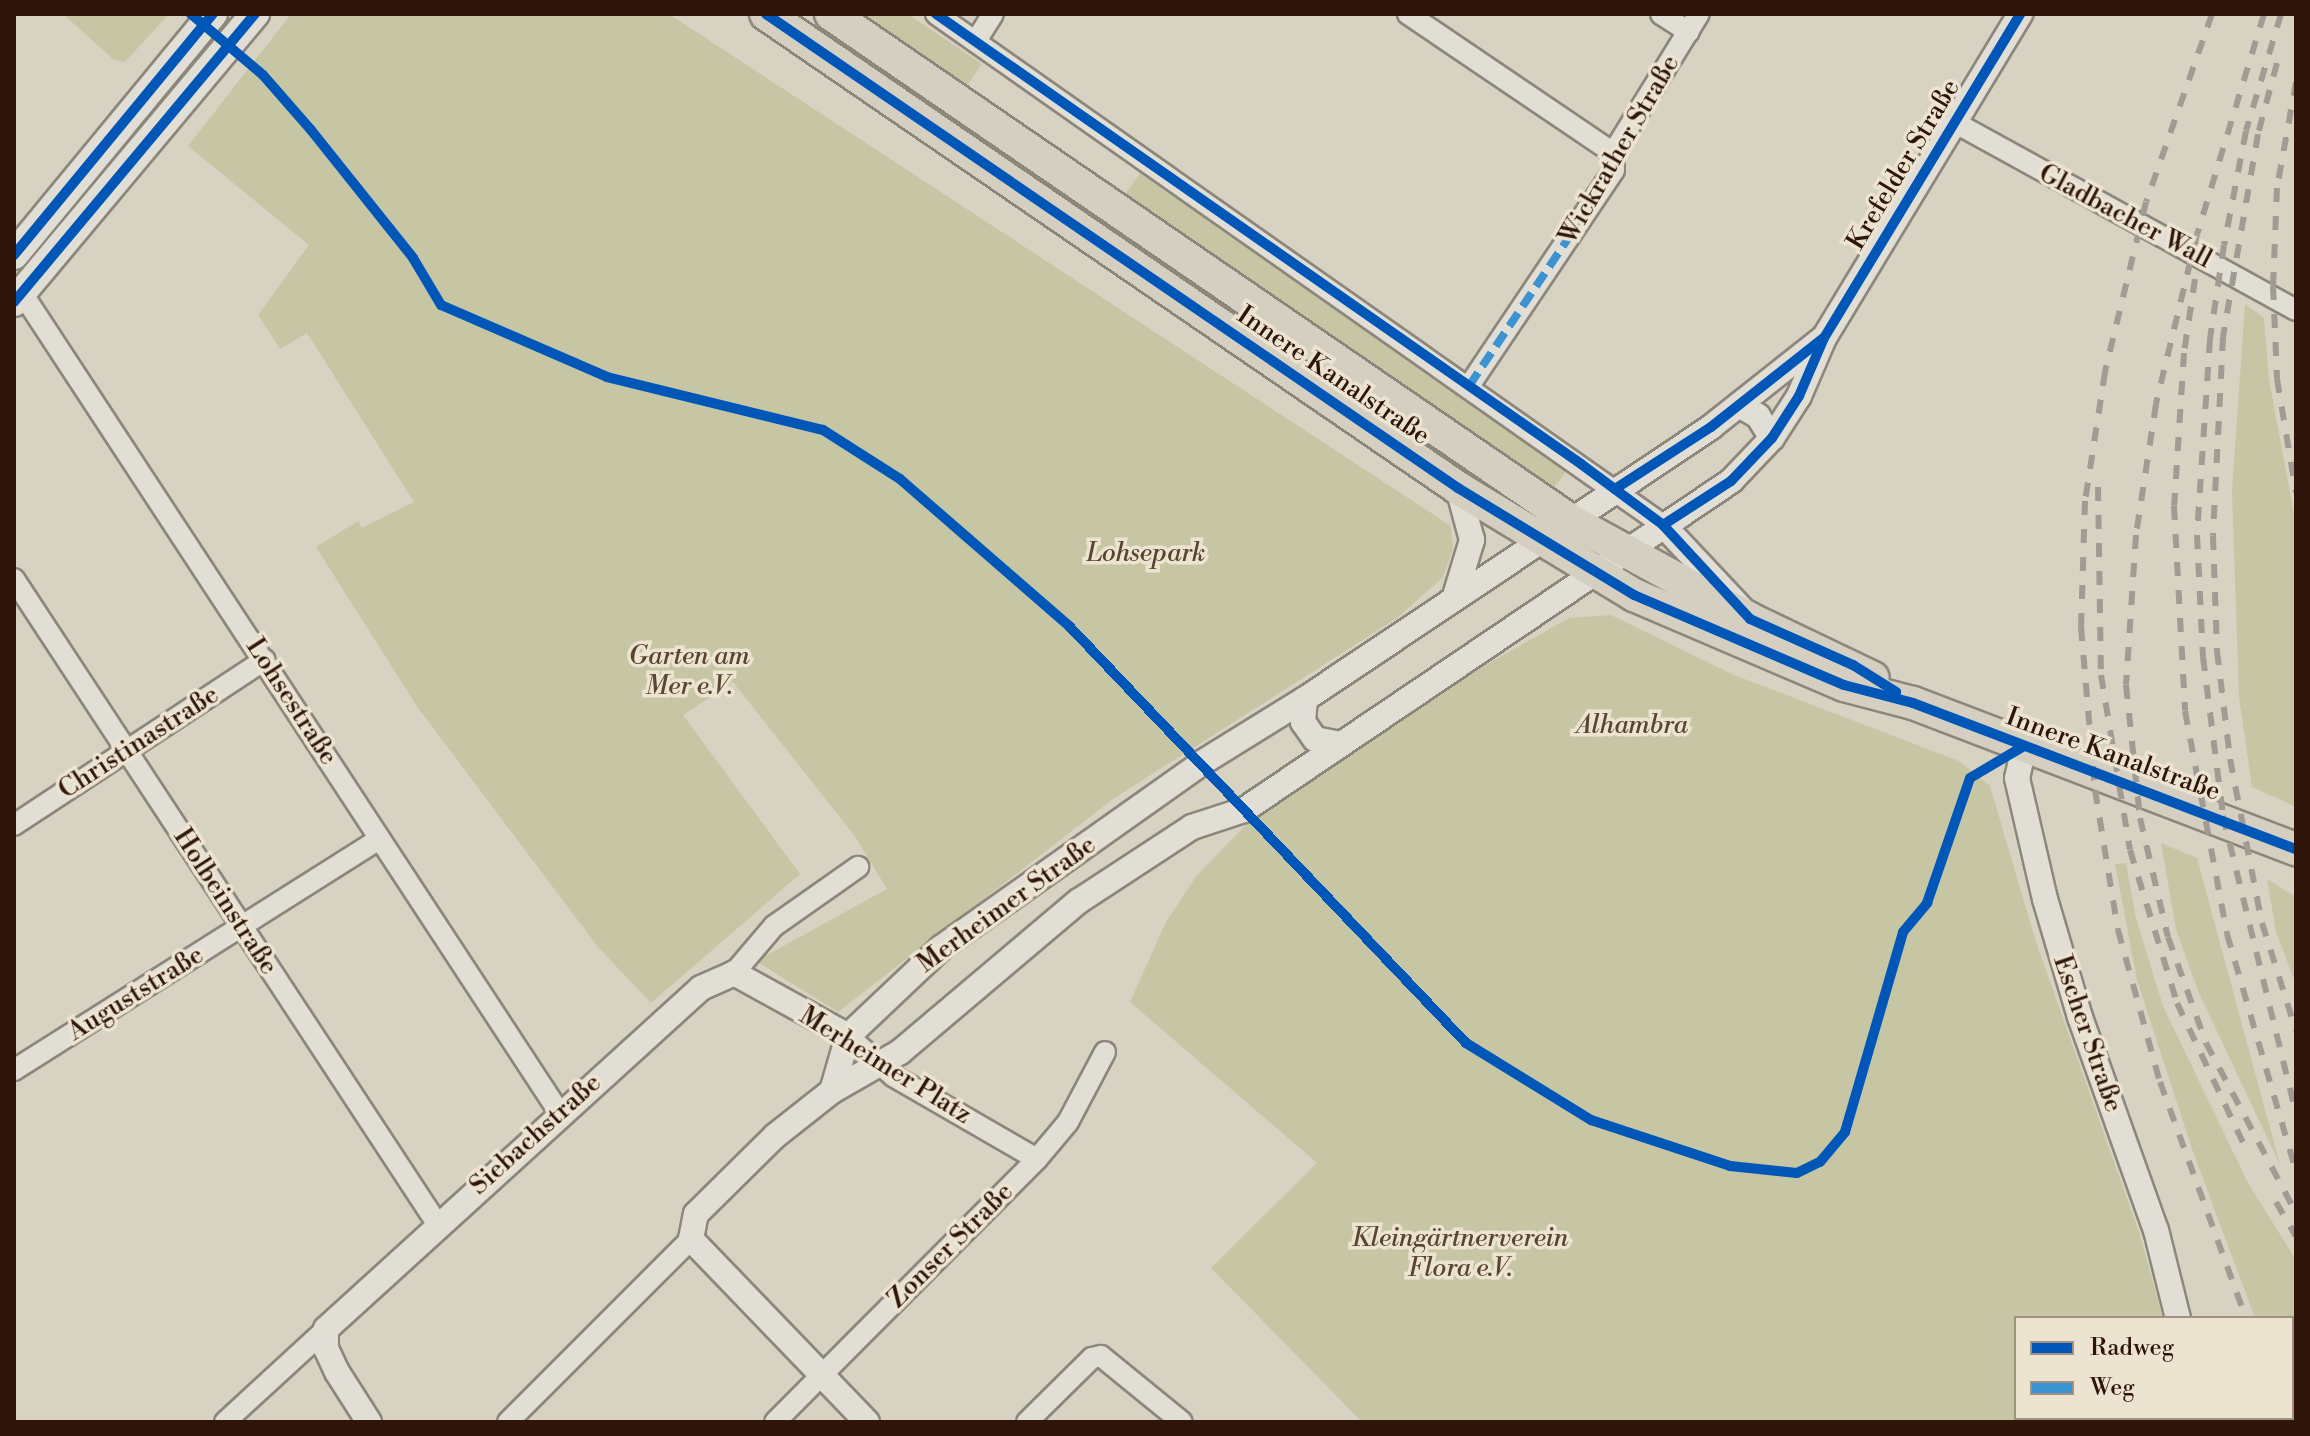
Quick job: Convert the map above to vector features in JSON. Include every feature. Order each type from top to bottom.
[{"type":"main road","points":[[18,297],[14,257],[213,14]]},
{"type":"main road","points":[[18,297],[255,14]]},
{"type":"main road","name":"Innere Kanalstraße","points":[[766,14],[1458,488],[1594,572],[1741,645],[1844,685],[1913,703],[2296,849]]},
{"type":"main road","name":"Innere Kanalstraße","points":[[831,14],[1571,521],[1750,619],[1853,665],[1913,703]]},
{"type":"street","name":"Innere Kanalstraße","points":[[936,14],[1615,489],[1663,525],[1750,619]]},
{"type":"street","points":[[976,41],[993,14]]},
{"type":"street","points":[[1408,14],[1613,153]]},
{"type":"street","name":"Wickrather Straße","points":[[1469,386],[1614,170],[1613,153],[1694,23],[1661,14]]},
{"type":"street","name":"Krefelder Straße","points":[[1594,572],[1731,481],[1772,438],[1799,396],[1824,338],[1954,122],[2010,18]]},
{"type":"street","name":"Gladbacher Wall","points":[[1954,122],[2296,310]]},
{"type":"street","name":"Lohsestraße","points":[[18,297],[264,660],[559,1112]]},
{"type":"street","name":"Krefelder Straße","points":[[1540,541],[1739,405],[1824,338]]},
{"type":"street","points":[[1739,405],[1758,416],[1772,438]]},
{"type":"street","points":[[1454,599],[1472,540],[1458,488]]},
{"type":"street","name":"Merheimer Straße","points":[[848,1036],[942,947],[1200,764],[1305,699],[1540,541]]},
{"type":"street","name":"Merheimer Straße","points":[[508,1422],[691,1239],[696,1214],[775,1136],[832,1091],[880,1063],[964,999],[1039,930],[1192,827],[1244,810],[1594,572]]},
{"type":"street","name":"Holbeinstraße","points":[[14,579],[438,1225]]},
{"type":"street","name":"Christinastraße","points":[[14,825],[264,660]]},
{"type":"street","points":[[1305,699],[1303,722],[1315,739],[1341,744]]},
{"type":"street","name":"Escher Straße","points":[[2024,746],[2017,778],[2045,899],[2080,1017],[2156,1230],[2178,1316]]},
{"type":"street","points":[[1143,807],[1164,830],[1167,843]]},
{"type":"street","name":"Auguststraße","points":[[14,1070],[243,929],[379,839]]},
{"type":"street","name":"Siebachstraße","points":[[225,1422],[559,1112],[701,988],[734,973],[774,926],[858,867]]},
{"type":"street","name":"Merheimer Platz","points":[[734,973],[848,1036],[893,1076],[1037,1159]]},
{"type":"street","points":[[832,1091],[848,1036]]},
{"type":"street","name":"Zonser Straße","points":[[775,1422],[1037,1159],[1068,1122],[1105,1052]]},
{"type":"street","points":[[691,1239],[867,1422]]},
{"type":"street","points":[[326,1329],[326,1348],[337,1372],[369,1422]]},
{"type":"street","points":[[1027,1422],[1092,1358],[1108,1357],[1182,1422]]},
{"type":"green space","points":[[63,14],[169,14],[125,62],[114,60]]},
{"type":"green space","name":"Lohsepark","points":[[291,14],[669,14],[1451,526],[1453,549],[1443,577],[1397,618],[1113,799],[838,1012],[756,961],[887,889],[854,835],[733,682],[683,715],[800,874],[651,1003],[598,947],[418,708],[316,547],[358,521],[362,528],[414,502],[307,333],[280,349],[258,315],[309,245],[188,146]]},
{"type":"green space","points":[[854,14],[908,14],[982,64],[964,90]]},
{"type":"green space","points":[[1140,173],[1566,471],[1549,496],[1123,198]]},
{"type":"green space","points":[[2245,304],[2264,318],[2269,379],[2296,525],[2296,807],[2252,787],[2239,697],[2232,491]]},
{"type":"green space","points":[[1611,615],[1734,675],[1959,761],[1990,786],[2036,942],[2140,1235],[2162,1316],[2014,1316],[2014,1420],[2168,1422],[1362,1422],[1211,1268],[1317,1163],[1130,1002],[1166,922],[1197,875],[1247,824],[1445,688],[1569,618]]},
{"type":"green space","points":[[2161,843],[2197,858],[2280,1165],[2198,991],[2176,929]]},
{"type":"green space","points":[[2126,863],[2136,918],[2163,1006],[2248,1183],[2296,1260],[2296,1422],[2292,1420],[2294,1316],[2254,1316],[2192,1149],[2137,980],[2115,864]]},
{"type":"green space","points":[[2267,879],[2296,897],[2296,985],[2276,932]]},
{"type":"railway","points":[[2212,14],[2146,202],[2105,372],[2085,501],[2081,627],[2095,790],[2118,930],[2160,1082],[2245,1316]]},
{"type":"railway","points":[[2264,14],[2197,234],[2156,404],[2136,535],[2126,685],[2140,818],[2168,937],[2206,1043],[2296,1213]]},
{"type":"railway","points":[[2281,14],[2246,131],[2224,245],[2210,339],[2197,535],[2203,657],[2223,816],[2296,1114]]},
{"type":"railway","points":[[2277,63],[2258,134],[2223,337],[2213,536],[2217,651],[2230,759],[2262,923],[2296,1031]]},
{"type":"railway","points":[[2296,82],[2277,188],[2273,286],[2277,379],[2296,492]]},
{"type":"railway","points":[[2195,279],[2184,353],[2174,506],[2185,711],[2227,934],[2296,1172]]},
{"type":"railway","points":[[2098,487],[2101,675],[2130,850],[2177,1003],[2248,1153]]},
{"type":"railway","points":[[2276,1202],[2296,1236]]},
{"type":"marked path","points":[[1469,386],[1614,170],[1613,153]]},
{"type":"cycle path","points":[[191,14],[263,75],[311,130],[413,258],[441,305],[607,377],[823,430],[900,479],[1070,627],[1466,1043],[1591,1120],[1730,1166],[1797,1173],[1820,1162],[1845,1132],[1903,932],[1927,903],[1970,778],[2024,746]]},
{"type":"cycle path","points":[[14,255],[213,14]]},
{"type":"cycle path","points":[[14,302],[255,14]]},
{"type":"cycle path","points":[[766,14],[1458,488],[1634,595],[1844,685],[1913,703],[2296,849]]},
{"type":"cycle path","points":[[936,14],[1581,464],[1663,525],[1750,619],[1853,665],[1896,692]]},
{"type":"cycle path","points":[[1663,525],[1731,481],[1772,438],[1799,396],[1824,338],[2020,14]]},
{"type":"cycle path","points":[[1615,489],[1711,427],[1822,339]]},
{"type":"park label","name":"Garten am Mer e.V.","points":[[689,672]]},
{"type":"park label","name":"Alhambra","points":[[1632,726]]},
{"type":"park label","name":"Kleingärtnerverein Flora e.V.","points":[[1460,1254]]}]
